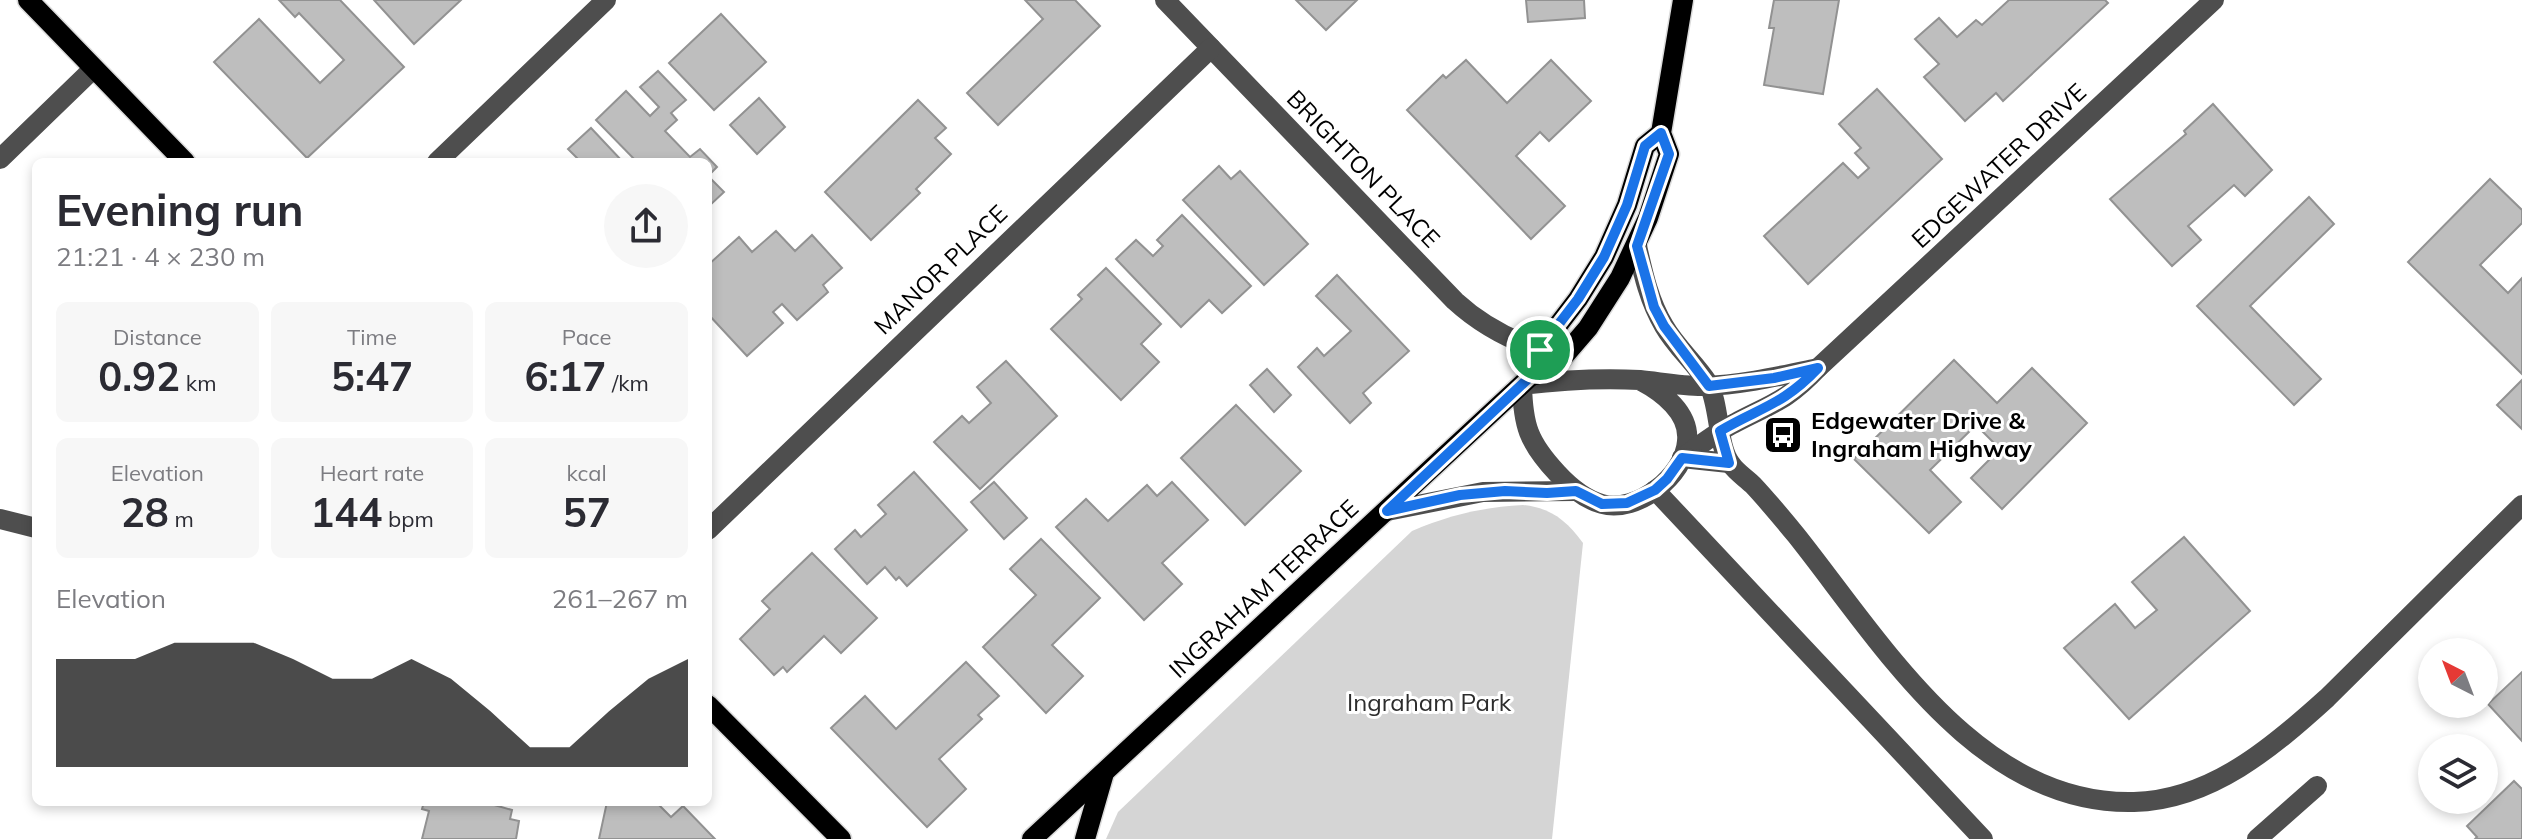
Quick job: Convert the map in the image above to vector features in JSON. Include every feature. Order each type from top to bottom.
[{"type":"main road","points":[[28,0],[181,158]]},
{"type":"main road","points":[[1527,380],[1532,359],[1578,299],[1604,257],[1627,205],[1645,146],[1661,133],[1683,0]]},
{"type":"main road","name":"INGRAHAM TERRACE","points":[[1032,839],[1527,380],[1551,371],[1604,304],[1637,246],[1669,154],[1661,133]]},
{"type":"main road","points":[[712,709],[841,839]]},
{"type":"main road","points":[[1085,839],[1104,773]]},
{"type":"street","points":[[441,158],[606,0]]},
{"type":"street","name":"BRIGHTON PLACE","points":[[1165,0],[1455,301],[1504,336],[1540,350]]},
{"type":"street","name":"EDGEWATER DRIVE","points":[[1682,458],[1720,431],[1780,402],[1798,389],[2214,0]]},
{"type":"street","name":"MANOR PLACE","points":[[712,526],[1211,48]]},
{"type":"street","points":[[0,159],[93,69]]},
{"type":"street","points":[[1637,246],[1654,307],[1664,326],[1709,386],[1729,463],[1772,505],[1911,679],[1952,724],[1987,753],[2065,792],[2135,802],[2185,794],[2212,783],[2266,750],[2327,698],[2522,505]]},
{"type":"street","points":[[1641,381],[1664,396],[1682,418],[1687,442],[1682,458],[1655,490],[1627,503],[1602,504],[1576,491],[1553,469],[1528,433],[1523,419],[1527,380],[1590,378],[1641,381],[1709,386],[1774,378],[1818,368]]},
{"type":"street","points":[[1682,458],[1729,463]]},
{"type":"street","points":[[1655,490],[1983,839]]},
{"type":"street","points":[[1387,511],[1483,492],[1576,491]]},
{"type":"street","points":[[0,519],[32,527]]},
{"type":"street","points":[[2257,839],[2317,786]]},
{"type":"green space","name":"Ingraham Park","points":[[1523,505],[1557,516],[1583,543],[1552,839],[1106,839],[1118,812],[1412,531],[1467,513]]},
{"type":"building","points":[[279,0],[340,0],[404,67],[307,158],[214,62],[259,19],[320,83],[344,60],[299,13],[295,17]]},
{"type":"building","points":[[374,0],[461,0],[414,44]]},
{"type":"building","points":[[1025,0],[1075,0],[1100,26],[998,125],[967,93],[1043,19]]},
{"type":"building","points":[[1296,0],[1357,0],[1326,30]]},
{"type":"building","points":[[1526,0],[1584,0],[1585,18],[1528,22]]},
{"type":"building","points":[[1774,0],[1839,0],[1823,94],[1764,85],[1774,28],[1769,28]]},
{"type":"building","points":[[2009,0],[2105,0],[2108,3],[2003,101],[1996,93],[1965,121],[1924,77],[1939,64],[1915,39],[1939,18],[1957,37],[1976,20],[1982,25]]},
{"type":"building","points":[[721,14],[766,62],[714,110],[669,63]]},
{"type":"building","points":[[1466,60],[1507,103],[1551,60],[1591,101],[1549,141],[1540,132],[1516,156],[1565,206],[1531,239],[1407,110],[1443,75],[1446,78]]},
{"type":"building","points":[[658,71],[686,100],[671,113],[677,120],[665,131],[690,157],[700,149],[708,158],[633,158],[596,120],[626,91],[650,116],[659,107],[640,87]]},
{"type":"building","points":[[1877,89],[1942,159],[1808,284],[1764,236],[1843,163],[1858,178],[1869,168],[1855,153],[1861,148],[1839,124]]},
{"type":"building","points":[[759,98],[785,127],[757,154],[730,125]]},
{"type":"building","points":[[918,100],[946,128],[935,138],[951,154],[916,189],[920,193],[871,240],[825,192]]},
{"type":"building","points":[[2213,104],[2272,170],[2245,196],[2234,185],[2188,226],[2201,240],[2172,266],[2110,199],[2186,134],[2184,131]]},
{"type":"building","points":[[591,128],[619,158],[577,158],[568,149]]},
{"type":"building","points":[[1219,166],[1231,179],[1240,171],[1308,244],[1264,285],[1183,200]]},
{"type":"building","points":[[2490,179],[2522,210],[2522,223],[2480,265],[2508,293],[2522,278],[2522,374],[2408,262]]},
{"type":"building","points":[[712,180],[724,192],[712,203]]},
{"type":"building","points":[[2309,197],[2334,224],[2250,306],[2321,379],[2294,405],[2197,306]]},
{"type":"building","points":[[1182,215],[1251,286],[1222,313],[1209,300],[1181,327],[1116,259],[1136,240],[1153,256],[1163,246],[1157,240]]},
{"type":"building","points":[[776,231],[795,251],[812,235],[842,268],[823,285],[828,292],[797,320],[782,304],[773,312],[783,323],[747,356],[712,318],[712,261],[739,237],[752,252]]},
{"type":"building","points":[[1106,268],[1161,324],[1141,344],[1159,362],[1121,400],[1051,329],[1082,299],[1078,295]]},
{"type":"building","points":[[1337,275],[1409,351],[1363,393],[1371,403],[1350,423],[1298,367],[1317,348],[1324,356],[1351,331],[1316,296]]},
{"type":"building","points":[[1954,360],[1997,403],[2032,368],[2087,423],[2002,509],[1971,478],[2000,449],[1976,425],[1930,470],[1961,502],[1929,533],[1854,459]]},
{"type":"building","points":[[1006,361],[1057,416],[980,489],[934,442],[962,416],[969,423],[991,403],[977,387]]},
{"type":"building","points":[[1267,369],[1291,395],[1274,412],[1250,385]]},
{"type":"building","points":[[2522,380],[2522,429],[2497,405]]},
{"type":"building","points":[[1236,405],[1301,471],[1245,525],[1181,458]]},
{"type":"building","points":[[914,472],[967,530],[907,586],[899,577],[896,580],[885,567],[867,584],[835,549],[855,530],[861,537],[886,514],[878,505]]},
{"type":"building","points":[[994,482],[1027,518],[1004,539],[971,502]]},
{"type":"building","points":[[1172,482],[1208,520],[1162,563],[1182,584],[1144,620],[1056,527],[1086,499],[1108,521],[1147,485],[1157,496]]},
{"type":"building","points":[[2184,537],[2250,611],[2129,719],[2064,648],[2115,604],[2135,628],[2157,610],[2132,582]]},
{"type":"building","points":[[1041,539],[1100,598],[1052,645],[1083,676],[1046,713],[983,647],[1036,595],[1010,569]]},
{"type":"building","points":[[812,553],[877,618],[841,653],[824,636],[787,672],[783,667],[774,675],[740,639],[770,609],[762,601]]},
{"type":"building","points":[[966,662],[999,696],[978,715],[982,719],[939,759],[966,789],[927,827],[831,728],[865,696],[896,729]]},
{"type":"building","points":[[2522,672],[2522,741],[2498,715],[2498,695]]},
{"type":"building","points":[[2514,781],[2522,789],[2522,839],[2475,839],[2477,837],[2467,826],[2480,814],[2498,814],[2498,796]]},
{"type":"building","points":[[423,806],[498,806],[512,810],[510,819],[519,821],[516,839],[422,839],[429,811],[422,809]]},
{"type":"building","points":[[606,806],[660,806],[671,817],[683,806],[715,839],[599,839]]},
{"type":"place","name":"Edgewater Drive & Ingraham Highway","points":[[1783,435]]},
{"type":"route","points":[[1661,133],[1669,154],[1637,246],[1647,287],[1664,326],[1709,386],[1774,378],[1818,368],[1780,402],[1720,431],[1729,463],[1682,458],[1655,490],[1627,503],[1602,504],[1576,491],[1505,491],[1460,495],[1387,511],[1531,376],[1532,359],[1540,350],[1604,257],[1627,205],[1645,146],[1661,133]]}]
